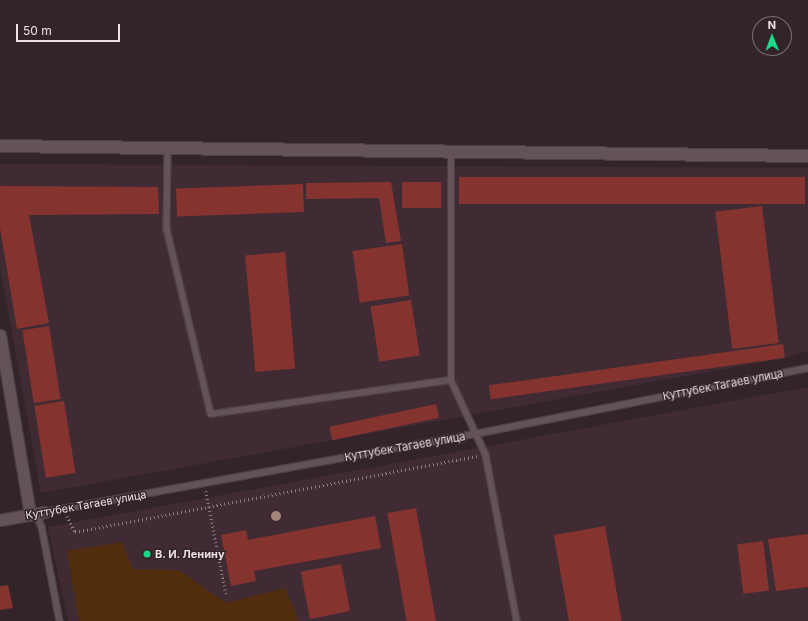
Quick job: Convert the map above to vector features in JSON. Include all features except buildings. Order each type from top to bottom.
[{"type":"street","points":[[0,146],[808,156]]},
{"type":"street","points":[[0,335],[37,513]]},
{"type":"street","name":"Куттубек Тагаев улица","points":[[0,520],[37,513]]},
{"type":"lane","points":[[168,148],[167,229],[211,414],[451,380]]},
{"type":"lane","points":[[451,152],[451,380],[486,455],[517,621]]},
{"type":"lane","name":"Куттубек Тагаев улица","points":[[37,513],[475,434],[808,368]]},
{"type":"lane","points":[[37,513],[42,527],[60,621]]},
{"type":"path","points":[[63,509],[75,532],[486,455]]},
{"type":"path","points":[[204,483],[226,594]]},
{"type":"shaded area","points":[[0,164],[808,168],[808,351],[785,358],[41,493],[0,267]]},
{"type":"shaded area","points":[[808,387],[808,621],[68,621],[48,527]]},
{"type":"shaded area","points":[[122,542],[133,569],[179,570],[226,603],[285,588],[299,621],[79,621],[67,551]]},
{"type":"place","name":"В. И. Ленину","points":[[147,554]]}]
